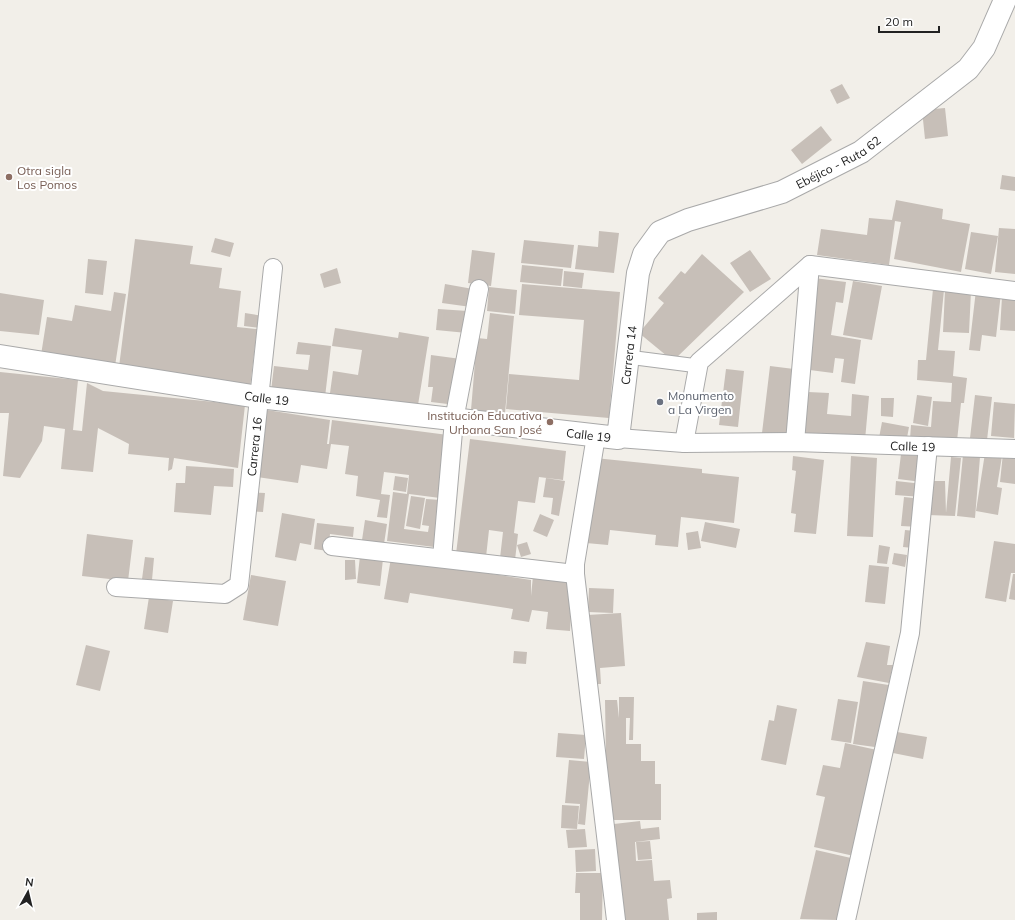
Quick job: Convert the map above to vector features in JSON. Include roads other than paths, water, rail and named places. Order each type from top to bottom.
[{"type":"street","name":"Ebéjico - Ruta 62","points":[[638,273],[644,254],[660,232],[688,220],[782,192],[861,152],[968,69],[984,48],[1005,0]]},
{"type":"street","points":[[684,443],[699,362],[810,265],[1015,291]]},
{"type":"street","points":[[796,442],[810,265]]},
{"type":"street","name":"Carrera 16","points":[[116,587],[225,594],[239,585],[273,268]]},
{"type":"street","name":"Carrera 14","points":[[618,438],[638,273]]},
{"type":"street","points":[[442,558],[454,420],[480,289]]},
{"type":"street","name":"Calle 19","points":[[0,356],[259,397],[596,436],[684,443],[796,442],[1015,449]]},
{"type":"street","points":[[628,357],[698,366]]},
{"type":"street","points":[[596,436],[575,574],[616,920]]},
{"type":"street","points":[[846,920],[910,633],[928,446]]},
{"type":"street","points":[[332,546],[575,574]]},
{"type":"place","name":"Otra sigla Los Pomos","points":[[9,177]]},
{"type":"place","name":"Monumento a La Virgen","points":[[660,402]]},
{"type":"place","name":"Institución Educativa Urbana San José","points":[[550,422]]}]
